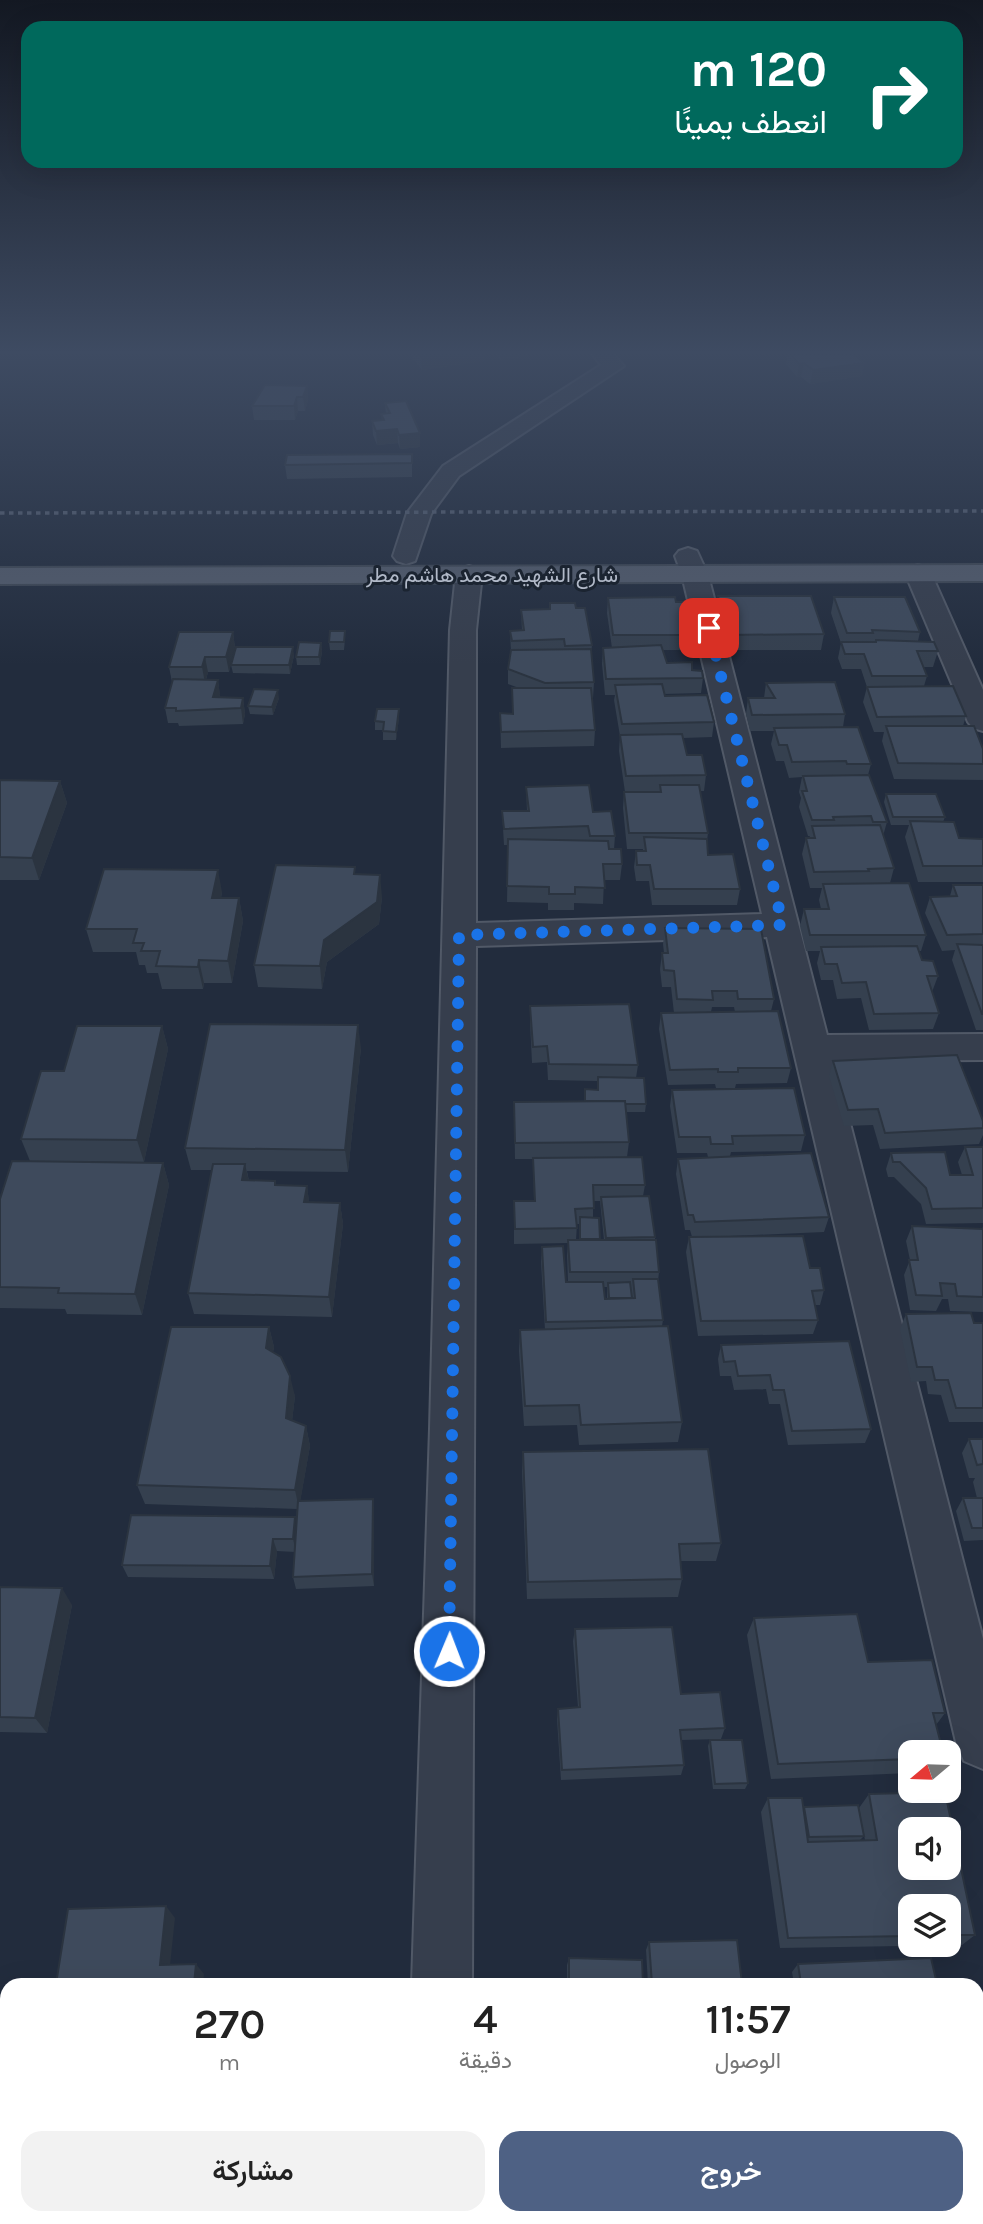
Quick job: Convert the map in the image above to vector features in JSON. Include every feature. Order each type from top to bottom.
[{"type":"main road","name":"شارع الشهيد محمد هاشم مطر","points":[[0,576],[469,574],[983,555]]},
{"type":"main road","name":"شارع الشهيد محمد هاشم مطر","points":[[0,557],[406,556],[983,573]]},
{"type":"street","points":[[406,556],[419,513],[451,471],[472,458]]},
{"type":"street","points":[[692,565],[983,1742]]},
{"type":"street","points":[[918,573],[983,722]]},
{"type":"street","points":[[442,1978],[464,630],[469,574]]},
{"type":"street","points":[[459,935],[783,925]]},
{"type":"street","points":[[813,1048],[983,1047]]},
{"type":"building","points":[[286,458],[412,458],[412,463],[285,465]]},
{"type":"building","points":[[718,596],[811,596],[824,634],[727,635]]},
{"type":"building","points":[[675,597],[676,602],[684,602],[692,635],[613,635],[608,598]]},
{"type":"building","points":[[834,597],[905,597],[920,632],[872,630],[873,633],[847,633]]},
{"type":"building","points":[[550,603],[575,603],[576,608],[585,608],[592,645],[565,646],[564,639],[512,641],[510,631],[524,630],[521,610],[550,609]]},
{"type":"building","points":[[330,631],[345,631],[344,642],[329,642]]},
{"type":"building","points":[[179,632],[233,632],[226,657],[205,657],[202,667],[169,667]]},
{"type":"building","points":[[299,642],[321,643],[319,657],[296,657]]},
{"type":"building","points":[[841,642],[934,642],[938,651],[917,651],[927,676],[872,676],[864,654],[845,654]]},
{"type":"building","points":[[661,645],[667,663],[692,662],[692,670],[702,671],[703,678],[606,679],[603,648]]},
{"type":"building","points":[[236,647],[293,647],[289,665],[231,665]]},
{"type":"building","points":[[591,649],[594,682],[545,683],[508,669],[511,650]]},
{"type":"building","points":[[173,679],[218,680],[213,697],[243,698],[241,708],[176,711],[176,708],[165,708]]},
{"type":"building","points":[[835,682],[845,714],[752,715],[748,698],[775,698],[766,683]]},
{"type":"building","points":[[662,684],[665,696],[707,695],[714,722],[622,724],[615,685]]},
{"type":"building","points":[[953,686],[966,716],[877,717],[867,687]]},
{"type":"building","points":[[512,688],[591,688],[595,730],[501,732],[500,713],[513,714]]},
{"type":"building","points":[[254,689],[278,690],[272,707],[248,706]]},
{"type":"building","points":[[377,709],[399,709],[396,732],[383,731],[384,722],[375,721]]},
{"type":"building","points":[[886,726],[974,726],[983,749],[983,764],[898,763]]},
{"type":"building","points":[[858,727],[871,764],[847,764],[846,761],[792,762],[787,745],[779,745],[774,728]]},
{"type":"building","points":[[682,734],[687,755],[702,755],[706,775],[626,776],[620,735]]},
{"type":"building","points":[[869,775],[887,822],[873,822],[871,816],[812,820],[802,791],[807,791],[803,776]]},
{"type":"building","points":[[0,780],[60,781],[32,858],[0,857]]},
{"type":"building","points":[[589,785],[593,812],[611,811],[615,836],[590,836],[588,826],[504,829],[502,811],[529,811],[526,787]]},
{"type":"building","points":[[660,785],[699,785],[708,833],[629,833],[624,792],[661,792]]},
{"type":"building","points":[[886,794],[936,794],[945,817],[893,817]]},
{"type":"building","points":[[910,821],[954,822],[959,838],[983,839],[983,866],[923,866]]},
{"type":"building","points":[[880,825],[894,868],[814,872],[806,838],[815,838],[812,826]]},
{"type":"building","points":[[644,837],[707,839],[708,855],[733,854],[740,889],[654,889],[650,865],[637,865],[636,851],[646,851]]},
{"type":"building","points":[[508,839],[608,841],[609,849],[621,849],[622,864],[603,864],[605,888],[575,887],[575,894],[549,894],[549,887],[507,886]]},
{"type":"building","points":[[276,865],[355,867],[354,874],[380,875],[377,902],[324,940],[320,966],[254,965]]},
{"type":"building","points":[[104,869],[218,870],[212,898],[239,898],[228,961],[199,960],[198,967],[156,966],[160,951],[141,951],[144,943],[133,943],[137,929],[86,929]]},
{"type":"building","points":[[909,883],[926,935],[810,935],[804,909],[829,909],[823,884]]},
{"type":"building","points":[[953,885],[983,885],[983,934],[947,935],[930,897],[957,896]]},
{"type":"building","points":[[665,928],[761,929],[774,999],[738,999],[737,991],[712,991],[713,1000],[677,999],[674,971],[664,970],[662,953],[668,953]]},
{"type":"building","points":[[957,944],[983,945],[983,1014],[982,1014]]},
{"type":"building","points":[[917,946],[922,960],[933,961],[938,976],[927,976],[939,1013],[874,1014],[866,982],[842,983],[837,964],[825,964],[821,947]]},
{"type":"building","points":[[629,1004],[638,1065],[549,1064],[547,1046],[533,1047],[530,1006]]},
{"type":"building","points":[[778,1011],[791,1068],[738,1068],[738,1072],[718,1072],[718,1069],[670,1070],[661,1013]]},
{"type":"building","points":[[210,1024],[358,1025],[345,1150],[185,1148]]},
{"type":"building","points":[[77,1026],[162,1026],[137,1140],[21,1139],[41,1071],[64,1071]]},
{"type":"building","points":[[957,1055],[983,1121],[983,1128],[885,1133],[878,1109],[848,1110],[833,1061]]},
{"type":"building","points":[[598,1077],[644,1078],[646,1104],[585,1101],[585,1089],[598,1090]]},
{"type":"building","points":[[794,1088],[805,1135],[732,1136],[733,1144],[711,1144],[710,1137],[679,1137],[672,1090]]},
{"type":"building","points":[[625,1101],[629,1142],[515,1143],[514,1102]]},
{"type":"building","points":[[965,1147],[983,1147],[983,1208],[932,1209],[926,1188],[900,1162],[893,1162],[891,1153],[945,1152],[950,1175],[973,1175]]},
{"type":"building","points":[[811,1153],[829,1217],[695,1222],[693,1215],[688,1215],[678,1159]]},
{"type":"building","points":[[642,1157],[645,1185],[593,1185],[594,1208],[575,1209],[577,1228],[515,1229],[514,1201],[535,1201],[533,1158]]},
{"type":"building","points":[[12,1161],[163,1163],[135,1294],[58,1293],[59,1288],[0,1287],[0,1199]]},
{"type":"building","points":[[213,1164],[245,1164],[242,1180],[307,1186],[304,1202],[340,1203],[329,1297],[188,1293]]},
{"type":"building","points":[[649,1196],[655,1237],[606,1238],[601,1197]]},
{"type":"building","points":[[580,1217],[599,1218],[600,1239],[580,1239]]},
{"type":"building","points":[[912,1226],[983,1229],[983,1297],[957,1296],[955,1284],[940,1283],[942,1296],[916,1295],[909,1260],[918,1260]]},
{"type":"building","points":[[803,1236],[810,1268],[820,1268],[824,1290],[812,1291],[818,1320],[701,1321],[689,1237]]},
{"type":"building","points":[[568,1240],[656,1240],[659,1272],[570,1272]]},
{"type":"building","points":[[563,1246],[566,1282],[603,1282],[605,1299],[635,1298],[633,1279],[658,1279],[663,1320],[546,1322],[542,1247]]},
{"type":"building","points":[[630,1282],[632,1298],[609,1298],[608,1283]]},
{"type":"building","points":[[971,1313],[974,1323],[983,1323],[983,1408],[956,1408],[948,1380],[935,1380],[932,1367],[917,1367],[906,1314]]},
{"type":"building","points":[[668,1326],[682,1422],[581,1425],[579,1405],[525,1406],[520,1330]]},
{"type":"building","points":[[171,1327],[269,1327],[266,1348],[281,1357],[290,1376],[286,1418],[306,1426],[295,1490],[137,1485]]},
{"type":"building","points":[[849,1341],[871,1429],[792,1431],[784,1390],[773,1390],[770,1375],[738,1376],[735,1361],[724,1362],[721,1345]]},
{"type":"building","points":[[969,1439],[983,1439],[983,1464],[977,1465]]},
{"type":"building","points":[[708,1449],[721,1543],[679,1544],[682,1579],[528,1582],[523,1452]]},
{"type":"building","points":[[963,1498],[983,1498],[983,1528],[972,1528]]},
{"type":"building","points":[[373,1499],[372,1574],[293,1577],[298,1501]]},
{"type":"building","points":[[131,1515],[295,1517],[293,1539],[273,1539],[270,1566],[122,1565]]},
{"type":"building","points":[[0,1587],[62,1588],[35,1718],[0,1717]]},
{"type":"building","points":[[857,1614],[868,1662],[932,1660],[945,1713],[933,1713],[940,1740],[898,1740],[898,1759],[778,1764],[754,1618]]},
{"type":"building","points":[[672,1627],[681,1694],[720,1692],[725,1728],[680,1730],[684,1765],[562,1770],[558,1709],[580,1707],[575,1629]]},
{"type":"building","points":[[710,1740],[742,1740],[748,1783],[715,1784]]},
{"type":"building","points":[[898,1793],[898,1803],[947,1803],[950,1817],[898,1817],[898,1880],[961,1880],[961,1868],[975,1935],[961,1935],[961,1894],[898,1894],[898,1936],[788,1938],[768,1798],[802,1798],[808,1842],[877,1840],[869,1794]]},
{"type":"building","points":[[858,1805],[864,1836],[809,1837],[804,1807]]},
{"type":"building","points":[[166,1906],[160,1965],[196,1964],[195,1978],[57,1978],[68,1909]]},
{"type":"building","points":[[737,1940],[741,1978],[652,1978],[649,1942]]},
{"type":"building","points":[[569,1958],[642,1960],[643,1978],[569,1978]]},
{"type":"building","points":[[931,1958],[936,1978],[800,1978],[798,1964]]},
{"type":"railway","points":[[0,513],[983,511]]},
{"type":"route","points":[[449,1651],[459,935],[783,925],[709,628]]}]
